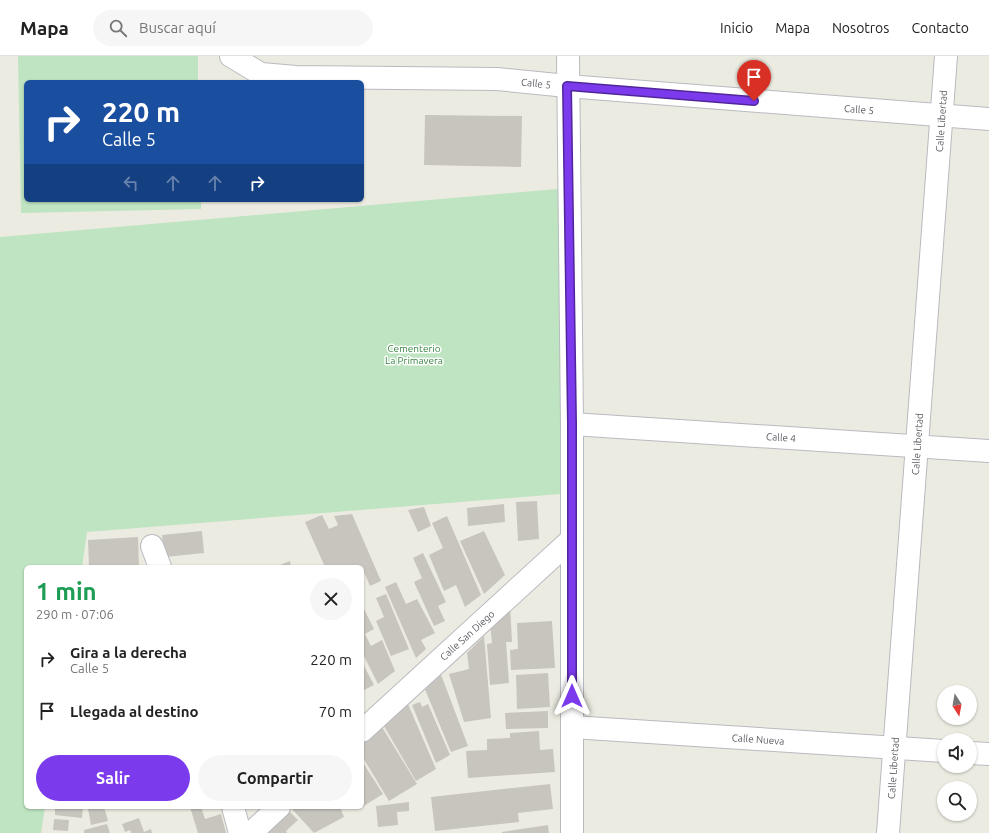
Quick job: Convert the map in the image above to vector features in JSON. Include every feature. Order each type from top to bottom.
[{"type":"street","name":"Calle 5","points":[[232,56],[261,74],[282,76],[497,78],[567,86],[989,119]]},
{"type":"street","points":[[568,56],[567,86],[572,424],[572,833]]},
{"type":"street","name":"Calle Libertad","points":[[888,833],[946,56]]},
{"type":"street","name":"Calle 4","points":[[572,424],[989,451]]},
{"type":"street","name":"Calle San Diego","points":[[364,729],[572,539]]},
{"type":"street","points":[[152,546],[159,565]]},
{"type":"street","name":"Calle Nueva","points":[[572,727],[937,751]]},
{"type":"street","points":[[977,753],[989,754]]},
{"type":"street","points":[[234,809],[240,833]]},
{"type":"street","points":[[251,833],[277,809]]},
{"type":"green space","points":[[18,56],[198,56],[198,80],[24,80],[24,202],[201,202],[201,209],[21,213]]},
{"type":"green space","name":"Cementerio La Primavera","points":[[569,188],[572,493],[87,532],[82,565],[24,565],[24,809],[45,809],[41,833],[0,833],[0,237]]},
{"type":"building","points":[[425,115],[522,116],[521,167],[424,165]]},
{"type":"building","points":[[537,501],[539,539],[518,541],[516,502]]},
{"type":"building","points":[[504,504],[505,522],[468,526],[467,508]]},
{"type":"building","points":[[424,507],[431,526],[418,532],[408,510]]},
{"type":"building","points":[[352,514],[381,581],[370,586],[364,572],[364,565],[324,565],[305,522],[322,515],[329,529],[338,525],[334,516]]},
{"type":"building","points":[[447,516],[481,595],[465,607],[456,585],[444,591],[429,555],[443,548],[432,523]]},
{"type":"building","points":[[202,531],[204,553],[165,557],[162,535]]},
{"type":"building","points":[[484,531],[505,575],[484,594],[460,541]]},
{"type":"building","points":[[138,537],[139,565],[89,565],[88,540]]},
{"type":"building","points":[[423,553],[446,602],[438,606],[445,621],[434,626],[414,582],[422,578],[413,558]]},
{"type":"building","points":[[290,561],[291,565],[280,565]]},
{"type":"building","points":[[396,582],[406,604],[417,599],[435,633],[421,640],[426,649],[416,658],[385,587]]},
{"type":"building","points":[[386,594],[409,649],[391,656],[376,621],[384,617],[376,598]]},
{"type":"building","points":[[510,604],[512,642],[506,642],[509,683],[490,685],[487,644],[492,643],[490,622]]},
{"type":"building","points":[[364,609],[374,629],[365,634],[371,646],[382,640],[395,671],[378,684],[364,656]]},
{"type":"building","points":[[552,621],[555,668],[511,670],[510,650],[518,649],[517,623]]},
{"type":"building","points":[[484,636],[491,718],[464,722],[449,674],[469,669],[467,653]]},
{"type":"building","points":[[364,666],[374,685],[364,690]]},
{"type":"building","points":[[440,672],[468,746],[451,752],[424,687]]},
{"type":"building","points":[[548,673],[550,707],[517,709],[516,675]]},
{"type":"building","points":[[420,702],[422,707],[428,704],[450,755],[436,763],[412,705]]},
{"type":"building","points":[[408,704],[436,769],[416,781],[384,726]]},
{"type":"building","points":[[548,711],[548,728],[506,729],[505,713]]},
{"type":"building","points":[[382,727],[417,784],[389,801],[364,759],[364,741]]},
{"type":"building","points":[[539,731],[540,750],[553,749],[555,772],[468,778],[466,751],[487,750],[487,739],[510,738],[510,733]]},
{"type":"building","points":[[364,764],[383,794],[364,806]]},
{"type":"building","points":[[550,784],[553,809],[518,813],[519,822],[435,831],[431,797]]},
{"type":"building","points":[[409,802],[409,811],[397,812],[398,825],[378,827],[376,806]]},
{"type":"building","points":[[55,809],[83,809],[82,818],[55,815]]},
{"type":"building","points":[[88,809],[105,809],[108,821],[91,825]]},
{"type":"building","points":[[191,809],[202,809],[205,819],[221,814],[226,833],[198,833]]},
{"type":"building","points":[[292,809],[341,809],[344,817],[314,833]]},
{"type":"building","points":[[290,812],[298,820],[286,831],[287,833],[265,833]]},
{"type":"building","points":[[139,818],[144,832],[151,829],[152,833],[131,833],[130,830],[125,832],[122,824]]},
{"type":"building","points":[[54,819],[69,820],[68,831],[53,830]]},
{"type":"building","points":[[107,824],[110,833],[84,833],[84,830]]},
{"type":"building","points":[[548,825],[549,833],[502,833],[502,832]]},
{"type":"route","points":[[572,696],[572,424],[567,86],[754,101]]}]
